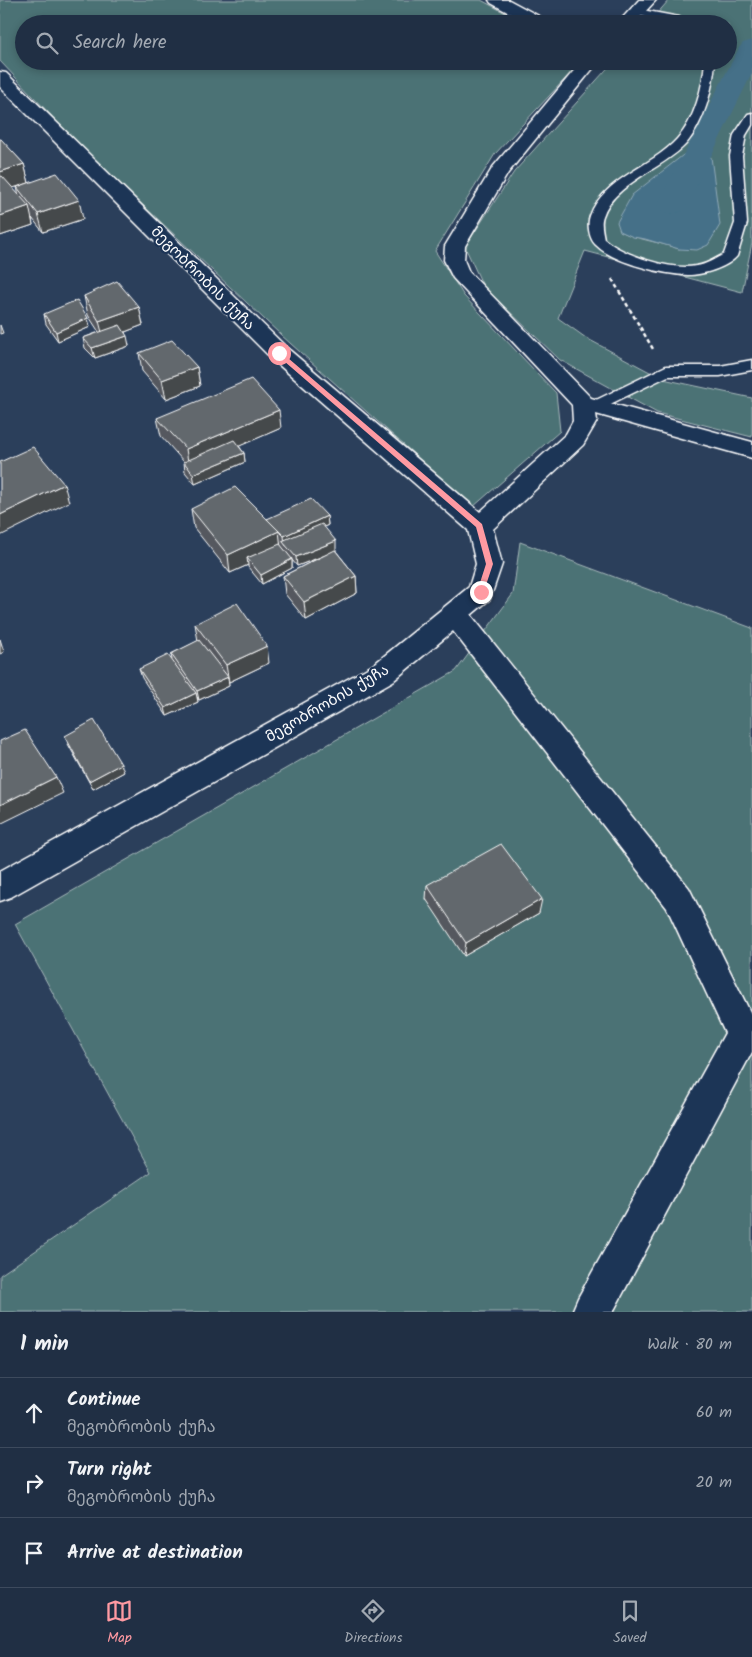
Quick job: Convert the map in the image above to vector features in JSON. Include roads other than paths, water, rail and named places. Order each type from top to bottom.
[{"type":"street","points":[[497,0],[525,15]]},
{"type":"street","points":[[583,70],[500,171],[455,246],[454,260],[460,274],[589,405],[752,450]]},
{"type":"street","name":"მეგობრობის ქუჩა","points":[[0,78],[279,353],[480,526],[490,564],[481,592],[383,673],[0,887]]},
{"type":"street","points":[[480,526],[575,439],[585,421],[589,405]]},
{"type":"street","points":[[455,614],[678,898],[747,1032],[592,1312]]},
{"type":"lane","points":[[642,6],[663,15]]},
{"type":"lane","points":[[710,70],[691,127],[681,142],[611,194],[597,211],[594,223],[599,240],[622,256],[688,272],[708,268],[730,256],[740,223],[736,156],[740,135],[752,116]]},
{"type":"lane","points":[[589,405],[666,371],[720,371],[752,365]]},
{"type":"water","points":[[687,152],[711,157],[720,225],[708,245],[697,250],[679,249],[633,237],[620,231],[617,222],[632,195]]},
{"type":"waterway","points":[[672,205],[752,48]]}]
